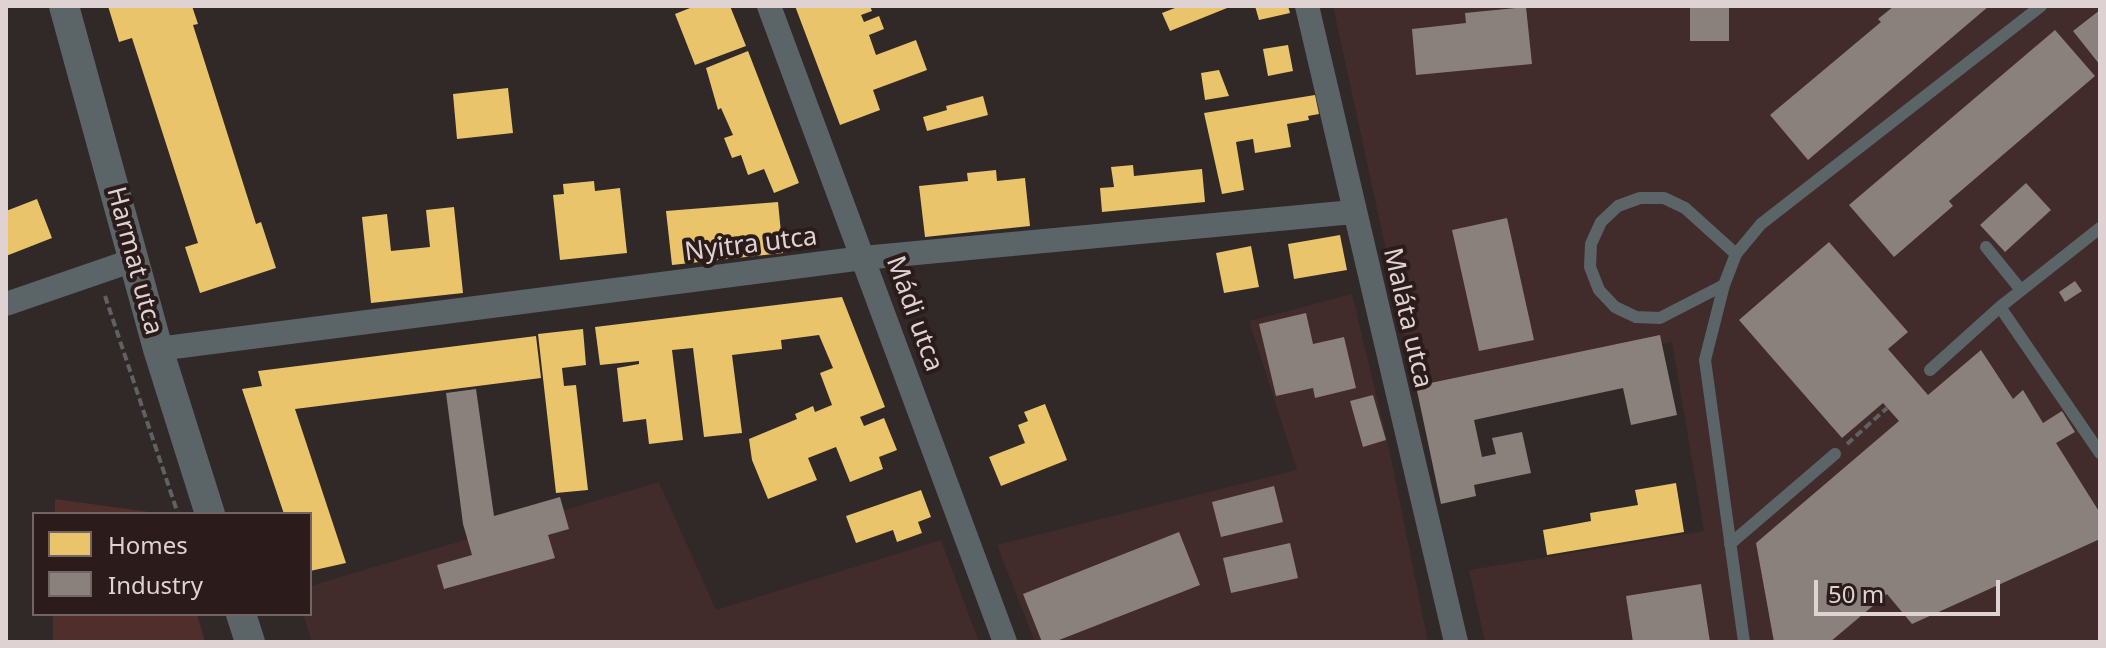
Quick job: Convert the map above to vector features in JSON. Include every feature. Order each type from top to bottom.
[{"type":"street","name":"Harmat utca","points":[[64,6],[158,349],[209,512]]},
{"type":"street","name":"Mádi utca","points":[[769,6],[1005,642]]},
{"type":"street","name":"Maláta utca","points":[[1307,6],[1456,642]]},
{"type":"street","name":"Nyitra utca","points":[[158,349],[863,258],[1353,212]]},
{"type":"street","points":[[6,304],[134,260]]},
{"type":"street","points":[[242,616],[250,642]]},
{"type":"lane","points":[[1744,642],[1705,360],[1724,285],[1736,254],[1761,224],[2041,6]]},
{"type":"lane","points":[[1724,285],[1660,318],[1636,317],[1615,307],[1599,290],[1590,267],[1591,244],[1601,222],[1618,206],[1640,198],[1664,198],[1685,208],[1736,254]]},
{"type":"lane","points":[[1930,370],[2000,307],[2100,228]]},
{"type":"lane","points":[[1986,247],[2021,290]]},
{"type":"lane","points":[[2000,307],[2100,453]]},
{"type":"lane","points":[[1730,544],[1835,454]]},
{"type":"path","points":[[97,273],[177,512]]},
{"type":"path","points":[[1835,454],[1887,408]]},
{"type":"shaded area","points":[[1333,6],[2100,6],[2100,642],[1485,642],[1469,570],[1704,531],[1672,342],[1417,393]]},
{"type":"shaded area","points":[[1352,294],[1389,448],[1428,642],[1035,642],[997,545],[1297,470],[1249,321]]},
{"type":"shaded area","points":[[659,482],[716,610],[941,540],[979,642],[312,642],[304,616],[312,616],[312,585]]},
{"type":"shaded area","points":[[55,499],[149,512],[55,512]]},
{"type":"shaded area","points":[[53,616],[198,616],[205,642],[53,642]]},
{"type":"building: Homes","points":[[108,6],[192,6],[198,24],[193,25],[256,224],[261,222],[276,268],[200,293],[185,247],[198,243],[132,38],[119,42]]},
{"type":"building: Homes","points":[[695,6],[730,6],[746,46],[695,65],[675,14]]},
{"type":"building: Homes","points":[[795,6],[870,6],[872,11],[861,15],[864,22],[879,16],[884,29],[869,35],[876,55],[916,40],[927,70],[873,90],[880,110],[840,125]]},
{"type":"building: Homes","points":[[1180,6],[1232,6],[1170,31],[1162,13]]},
{"type":"building: Homes","points":[[1255,6],[1288,6],[1290,13],[1259,20]]},
{"type":"building: Homes","points":[[1288,45],[1293,71],[1268,76],[1263,49]]},
{"type":"building: Homes","points":[[748,51],[799,183],[774,193],[764,169],[748,175],[741,155],[732,158],[724,138],[733,135],[721,108],[718,110],[706,68]]},
{"type":"building: Homes","points":[[1219,70],[1229,96],[1205,100],[1201,73]]},
{"type":"building: Homes","points":[[508,88],[513,133],[457,139],[453,94]]},
{"type":"building: Homes","points":[[1315,95],[1319,114],[1308,116],[1309,120],[1287,124],[1291,147],[1255,153],[1253,139],[1236,142],[1244,190],[1222,194],[1204,113]]},
{"type":"building: Homes","points":[[983,96],[988,115],[927,131],[923,117],[947,110],[946,106]]},
{"type":"building: Homes","points":[[1133,165],[1134,176],[1202,169],[1205,202],[1102,212],[1100,188],[1114,187],[1111,167]]},
{"type":"building: Homes","points":[[996,170],[997,181],[1025,178],[1030,226],[925,237],[919,186],[968,181],[967,173]]},
{"type":"building: Homes","points":[[594,181],[595,191],[620,188],[627,253],[560,260],[553,195],[564,194],[563,184]]},
{"type":"building: Homes","points":[[37,199],[52,238],[6,256],[6,211]]},
{"type":"building: Homes","points":[[778,202],[783,253],[672,265],[666,211]]},
{"type":"building: Homes","points":[[454,207],[463,293],[371,303],[362,217],[387,214],[391,251],[430,247],[426,210]]},
{"type":"building: Homes","points":[[1340,235],[1347,270],[1294,279],[1288,244]]},
{"type":"building: Homes","points":[[1251,246],[1259,287],[1224,293],[1216,253]]},
{"type":"building: Homes","points":[[842,297],[885,407],[860,417],[864,426],[884,418],[897,450],[879,457],[883,469],[850,482],[836,447],[808,458],[817,480],[768,499],[752,460],[749,439],[797,419],[795,414],[813,406],[815,412],[832,405],[820,373],[833,368],[819,335],[781,340],[782,349],[732,355],[742,433],[704,437],[693,348],[672,350],[683,440],[649,444],[646,419],[623,422],[617,368],[639,364],[639,361],[600,365],[595,327]]},
{"type":"building: Homes","points":[[583,329],[586,365],[562,368],[564,386],[576,385],[588,490],[556,493],[538,334]]},
{"type":"building: Homes","points":[[536,336],[541,378],[295,409],[346,563],[312,571],[312,512],[283,512],[242,389],[262,386],[258,371]]},
{"type":"building: Homes","points":[[1045,404],[1067,460],[1001,486],[989,457],[1025,443],[1018,425],[1028,421],[1024,412]]},
{"type":"building: Homes","points":[[1676,483],[1684,532],[1547,555],[1543,530],[1591,521],[1590,513],[1638,505],[1635,490]]},
{"type":"building: Homes","points":[[921,490],[931,517],[918,522],[922,533],[897,542],[893,530],[856,543],[846,516]]},
{"type":"building: Industry","points":[[1690,6],[1729,6],[1729,41],[1690,41]]},
{"type":"building: Industry","points":[[1894,6],[1989,6],[1808,160],[1770,115],[1881,22],[1878,19]]},
{"type":"building: Industry","points":[[1526,7],[1532,64],[1416,75],[1412,29],[1466,23],[1465,13]]},
{"type":"building: Industry","points":[[2100,10],[2100,65],[2073,31]]},
{"type":"building: Industry","points":[[2055,30],[2095,76],[1949,201],[1953,206],[1894,257],[1849,205]]},
{"type":"building: Industry","points":[[2026,183],[2051,210],[2005,252],[1980,225]]},
{"type":"building: Industry","points":[[1507,218],[1534,340],[1479,351],[1452,230]]},
{"type":"building: Industry","points":[[1829,242],[1908,332],[1888,349],[1928,395],[1981,350],[2013,399],[2023,390],[2043,423],[2062,411],[2075,432],[2056,443],[2100,513],[2100,539],[1912,624],[1887,594],[1830,642],[1774,642],[1756,543],[1899,421],[1883,403],[1842,438],[1739,320]]},
{"type":"building: Industry","points":[[2075,281],[2082,291],[2065,302],[2059,292]]},
{"type":"building: Industry","points":[[1306,313],[1313,344],[1344,337],[1356,388],[1315,398],[1313,388],[1276,396],[1259,324]]},
{"type":"building: Industry","points":[[1660,335],[1677,415],[1631,425],[1623,388],[1474,420],[1482,457],[1496,454],[1492,438],[1522,432],[1531,473],[1474,485],[1476,496],[1441,504],[1416,386]]},
{"type":"building: Industry","points":[[476,389],[494,516],[560,497],[569,529],[548,535],[555,558],[444,589],[437,565],[472,555],[463,524],[446,393]]},
{"type":"building: Industry","points":[[1373,395],[1386,440],[1363,447],[1350,401]]},
{"type":"building: Industry","points":[[1274,486],[1283,522],[1221,537],[1212,502]]},
{"type":"building: Industry","points":[[1179,532],[1200,585],[1054,642],[1042,642],[1023,594]]},
{"type":"building: Industry","points":[[1290,543],[1298,578],[1231,593],[1223,558]]},
{"type":"building: Industry","points":[[1701,584],[1710,642],[1633,642],[1626,596]]}]
